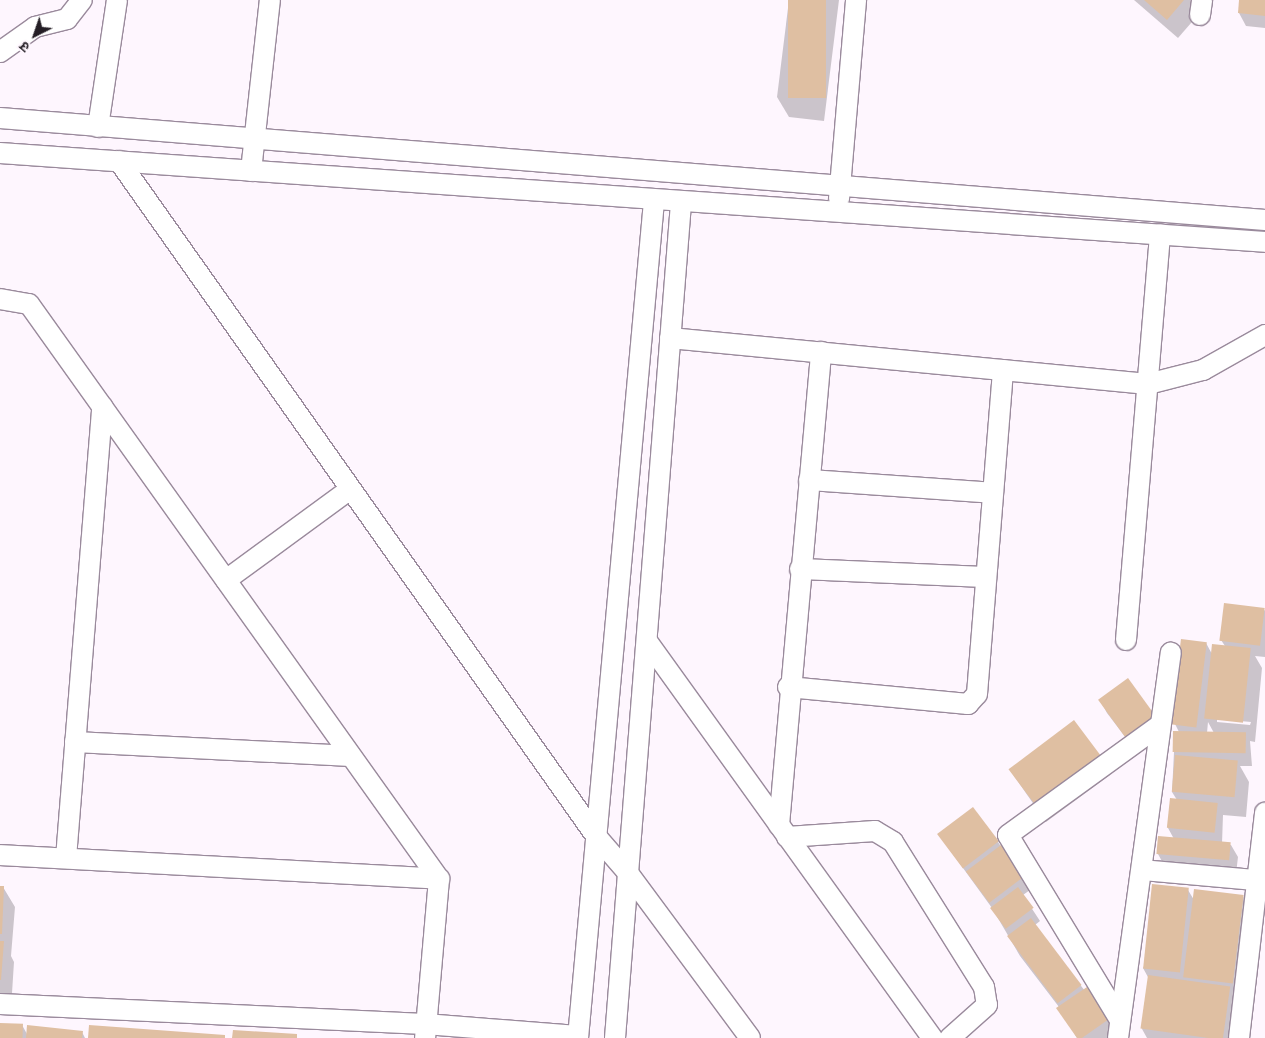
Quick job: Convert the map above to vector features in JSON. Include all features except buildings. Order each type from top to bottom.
[{"type":"street","points":[[0,52],[35,27],[67,20],[82,0]]},
{"type":"street","points":[[98,126],[117,0]]},
{"type":"street","points":[[251,170],[256,140],[270,0]]},
{"type":"street","points":[[838,213],[856,0]]},
{"type":"street","points":[[0,118],[1265,220]]},
{"type":"street","points":[[0,153],[682,203],[1265,242]]},
{"type":"street","points":[[119,161],[349,490],[596,836],[628,873],[750,1038]]},
{"type":"street","points":[[0,1004],[425,1031],[578,1037],[654,201]]},
{"type":"street","points":[[615,1038],[682,203]]},
{"type":"street","points":[[1126,640],[1160,234]]},
{"type":"street","points":[[0,299],[29,304],[439,879],[425,1031]]},
{"type":"street","points":[[670,338],[1148,384],[1203,370],[1265,335]]},
{"type":"street","points":[[783,831],[788,687],[821,352]]},
{"type":"street","points":[[788,687],[968,704],[976,694],[1003,370]]},
{"type":"street","points":[[66,858],[102,406]]},
{"type":"street","points":[[808,480],[993,492]]},
{"type":"street","points":[[226,580],[349,490]]},
{"type":"street","points":[[800,569],[986,576]]},
{"type":"street","points":[[646,641],[932,1038]]},
{"type":"street","points":[[1119,1029],[1171,653]]},
{"type":"street","points":[[1119,1029],[1008,835],[1160,725]]},
{"type":"street","points":[[75,742],[351,756]]},
{"type":"street","points":[[1239,1038],[1262,881],[1265,812]]},
{"type":"street","points":[[783,831],[875,831],[893,842],[984,987],[987,1005],[950,1038]]},
{"type":"street","points":[[0,855],[439,879]]},
{"type":"street","points":[[1142,870],[1262,881]]}]
